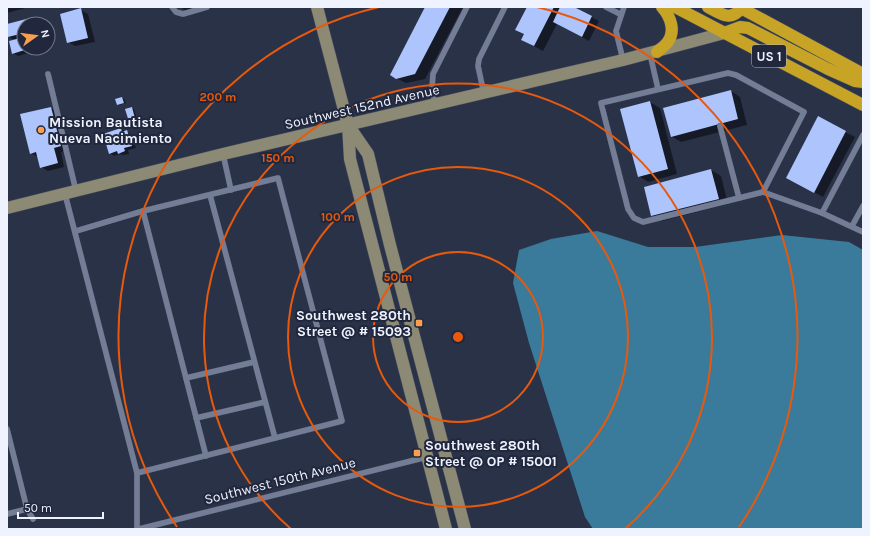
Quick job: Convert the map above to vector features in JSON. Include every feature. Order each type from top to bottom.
[{"type":"highway","points":[[653,53],[666,44],[672,28],[670,19],[662,7]]},
{"type":"highway","name":"US 1","points":[[675,7],[863,105]]},
{"type":"highway","points":[[708,7],[721,14],[731,17],[743,8]]},
{"type":"highway","name":"US 1","points":[[743,8],[863,74]]},
{"type":"highway","points":[[724,33],[740,28],[748,28],[855,82],[863,82]]},
{"type":"street","points":[[317,7],[348,125],[350,159],[446,529]]},
{"type":"street","name":"Southwest 152nd Avenue","points":[[7,208],[223,154],[484,94],[653,53],[724,33]]},
{"type":"street","points":[[348,125],[368,154],[390,245],[465,529]]},
{"type":"street","points":[[373,250],[390,245]]},
{"type":"street","points":[[399,347],[417,343]]},
{"type":"street","points":[[427,457],[445,452]]},
{"type":"lane","points":[[172,7],[176,12],[183,14],[207,7]]},
{"type":"lane","points":[[435,105],[432,89],[433,74],[467,7]]},
{"type":"lane","points":[[606,7],[620,14]]},
{"type":"lane","points":[[623,60],[616,31],[620,14],[624,7]]},
{"type":"lane","points":[[484,94],[478,66],[479,59],[504,8]]},
{"type":"lane","points":[[653,53],[658,89]]},
{"type":"lane","points":[[48,74],[71,192],[76,231],[138,472],[138,529]]},
{"type":"lane","points":[[763,192],[804,112],[736,75],[728,74],[600,103],[628,209],[634,218],[644,222],[763,192],[822,213],[863,232]]},
{"type":"lane","points":[[720,126],[739,198]]},
{"type":"lane","points":[[822,213],[863,135]]},
{"type":"lane","points":[[223,154],[231,190]]},
{"type":"lane","points":[[76,231],[143,211],[278,178],[342,421],[138,472]]},
{"type":"lane","points":[[210,195],[275,438]]},
{"type":"lane","points":[[852,226],[863,206]]},
{"type":"lane","points":[[143,211],[206,456]]},
{"type":"lane","points":[[186,378],[254,362]]},
{"type":"lane","points":[[196,418],[265,402]]},
{"type":"lane","points":[[7,429],[27,509],[33,519]]},
{"type":"lane","name":"Southwest 150th Avenue","points":[[138,529],[427,457]]},
{"type":"lane","points":[[7,514],[27,509]]},
{"type":"water","points":[[597,231],[648,247],[695,247],[782,235],[849,242],[863,250],[863,529],[593,529],[585,517],[529,343],[513,283],[519,250],[551,239]]},
{"type":"building","points":[[425,7],[450,7],[415,74],[396,79],[390,75]]},
{"type":"building","points":[[527,7],[554,7],[534,46],[521,40],[524,34],[515,30]]},
{"type":"building","points":[[560,7],[574,7],[592,16],[582,37],[553,22]]},
{"type":"building","points":[[81,8],[88,38],[67,43],[60,14]]},
{"type":"building","points":[[16,22],[16,35],[8,37],[7,24]]},
{"type":"building","points":[[16,39],[16,53],[12,54],[9,41]]},
{"type":"building","points":[[731,90],[738,119],[671,137],[663,108]]},
{"type":"building","points":[[122,97],[124,103],[117,105],[115,99]]},
{"type":"building","points":[[650,101],[668,169],[638,177],[620,109]]},
{"type":"building","name":"Mission Bautista Nueva Nacimiento","points":[[51,107],[61,146],[54,148],[58,163],[40,168],[36,152],[30,154],[20,114]]},
{"type":"building","points":[[132,107],[137,126],[131,128],[125,109]]},
{"type":"building","points":[[818,116],[846,131],[814,193],[786,178]]},
{"type":"building","points":[[121,128],[122,132],[127,130],[132,146],[124,148],[125,151],[118,154],[117,151],[109,154],[103,134]]},
{"type":"building","points":[[711,169],[719,199],[651,216],[644,187]]},
{"type":"place","name":"Mission Bautista Nueva Nacimiento","points":[[41,130]]},
{"type":"place","name":"Southwest 280th Street @ # 15093","points":[[419,323]]},
{"type":"place","name":"Southwest 280th Street @ OP # 15001","points":[[417,453]]}]
